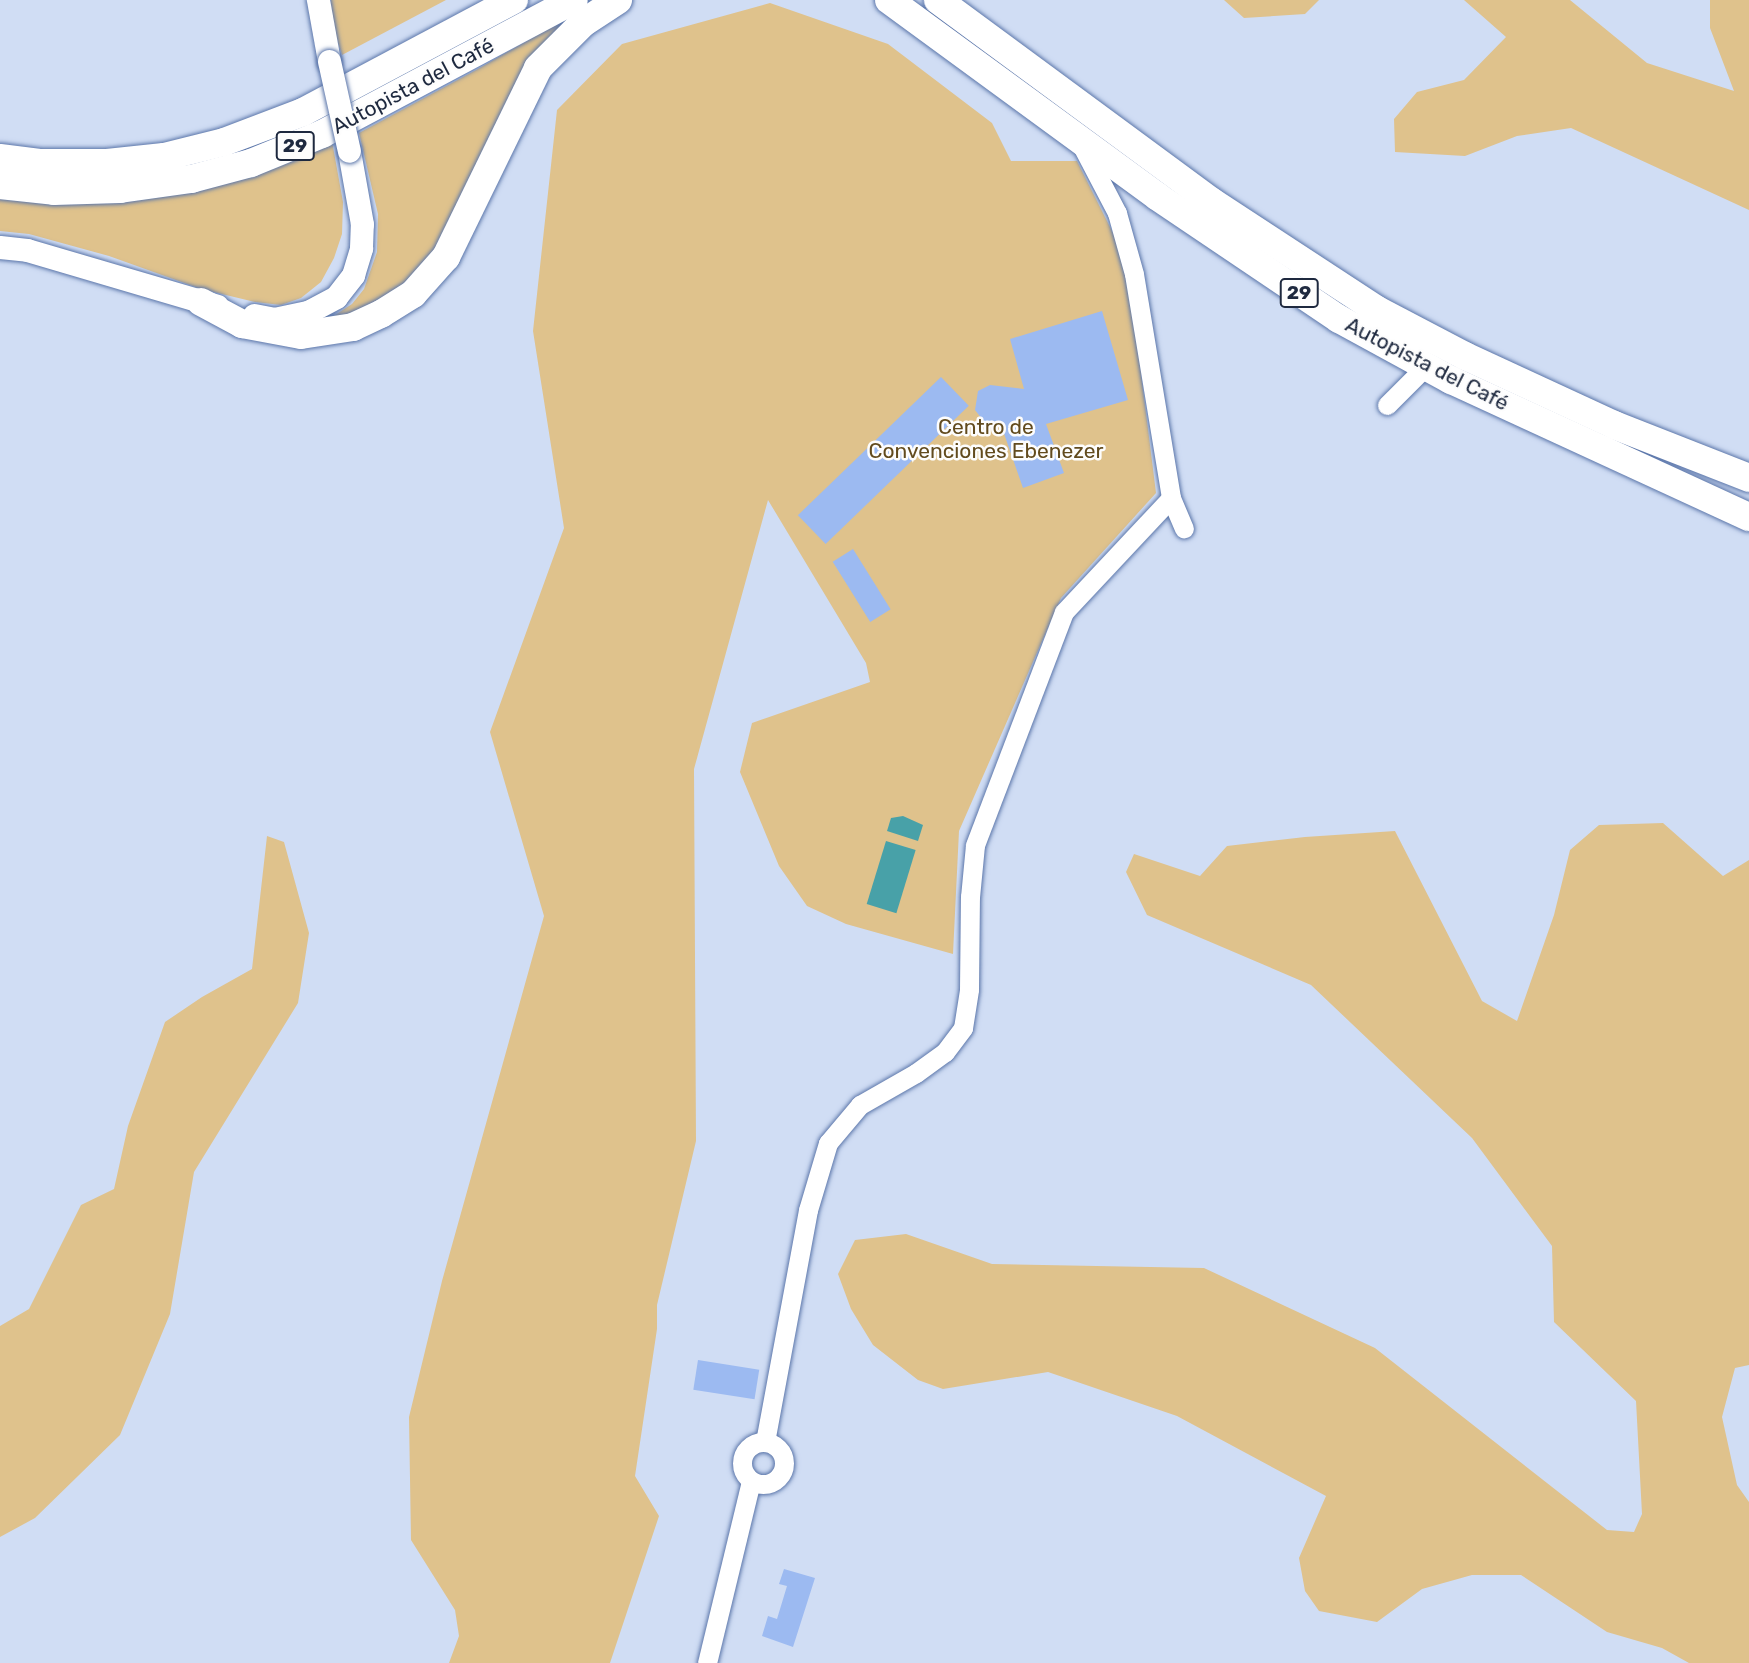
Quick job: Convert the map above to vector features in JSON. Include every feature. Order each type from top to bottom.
[{"type":"highway","points":[[262,129],[311,96],[483,0]]},
{"type":"highway","name":"Autopista del Café","points":[[0,158],[74,165],[138,160],[192,150],[262,129],[385,71],[514,0]]},
{"type":"highway","name":"Autopista del Café","points":[[0,185],[54,191],[120,189],[191,179],[251,163],[322,134],[574,0]]},
{"type":"highway","points":[[201,302],[242,324],[301,335],[353,327],[381,314],[413,294],[446,257],[538,68],[583,23],[618,0]]},
{"type":"highway","name":"Autopista del Café","points":[[889,0],[1078,139],[1266,272],[1339,319],[1425,367],[1749,517]]},
{"type":"highway","name":"Autopista del Café","points":[[944,4],[1212,202],[1377,310],[1465,356],[1614,425],[1749,478]]},
{"type":"main road","points":[[0,247],[27,250],[201,302],[274,319],[308,312],[336,297],[353,275],[362,236],[349,151],[318,0]]},
{"type":"street","points":[[1078,139],[1118,214],[1134,274],[1171,498],[1184,528]]},
{"type":"street","points":[[1387,405],[1425,367]]},
{"type":"street","points":[[765,1442],[808,1210],[828,1143],[860,1105],[916,1073],[945,1052],[963,1028],[969,989],[970,897],[975,845],[1064,612],[1171,498]]},
{"type":"street","points":[[765,1442],[781,1452],[782,1473],[772,1483],[751,1481],[743,1470],[743,1456],[751,1445],[765,1442]]},
{"type":"street","points":[[707,1663],[751,1481]]},
{"type":"green space","points":[[331,0],[446,0],[342,55],[330,19]]},
{"type":"green space","points":[[1224,0],[1319,0],[1305,14],[1244,18]]},
{"type":"green space","points":[[1464,0],[1570,0],[1647,63],[1734,91],[1710,28],[1710,0],[1749,0],[1749,210],[1571,128],[1517,136],[1465,156],[1395,152],[1394,119],[1417,92],[1464,80],[1506,37]]},
{"type":"green space","name":"Centro de Convenciones Ebenezer","points":[[770,3],[888,44],[992,123],[1011,161],[1077,161],[1119,245],[1134,317],[1156,493],[1061,598],[959,831],[953,954],[846,924],[807,906],[779,866],[740,772],[752,723],[870,682],[866,663],[768,500],[694,769],[696,1141],[657,1305],[657,1329],[635,1476],[659,1516],[610,1663],[449,1663],[459,1636],[455,1610],[411,1540],[409,1417],[442,1281],[544,916],[490,732],[564,528],[533,331],[557,110],[622,44]]},
{"type":"green space","points":[[591,4],[431,264],[389,301],[326,321],[352,304],[364,289],[377,252],[378,214],[359,133]]},
{"type":"green space","points":[[332,141],[343,202],[342,234],[334,258],[321,282],[301,298],[281,305],[255,302],[201,289],[109,256],[29,234],[0,231],[0,195]]},
{"type":"green space","points":[[1663,823],[1723,876],[1749,860],[1749,1365],[1735,1368],[1722,1417],[1737,1485],[1749,1502],[1749,1663],[1689,1663],[1662,1648],[1607,1632],[1521,1575],[1472,1575],[1422,1589],[1377,1622],[1319,1611],[1305,1591],[1299,1558],[1326,1496],[1177,1416],[1048,1372],[943,1389],[918,1380],[873,1345],[851,1309],[838,1274],[855,1240],[906,1234],[992,1264],[1204,1268],[1375,1348],[1607,1530],[1634,1532],[1642,1514],[1636,1401],[1554,1322],[1552,1246],[1472,1138],[1311,985],[1147,915],[1126,872],[1134,854],[1200,876],[1227,846],[1395,831],[1482,1001],[1517,1021],[1554,915],[1570,850],[1599,825]]},
{"type":"green space","points":[[267,836],[284,842],[309,933],[298,1003],[194,1172],[170,1314],[120,1435],[35,1518],[0,1537],[0,1326],[29,1309],[81,1205],[114,1189],[128,1126],[165,1022],[202,997],[252,969]]},
{"type":"shaded area","points":[[903,816],[923,825],[918,841],[887,831],[891,818]]},
{"type":"shaded area","points":[[886,841],[916,850],[896,913],[867,904]]},
{"type":"building","points":[[1102,311],[1128,400],[1046,424],[1064,473],[1023,488],[1001,425],[986,424],[975,410],[978,391],[990,385],[1024,389],[1010,339]]},
{"type":"building","points":[[941,377],[969,406],[826,544],[798,515]]},
{"type":"building","points":[[853,549],[891,609],[870,622],[833,562]]},
{"type":"building","points":[[698,1360],[759,1370],[755,1399],[693,1390]]},
{"type":"building","points":[[784,1569],[815,1578],[793,1647],[762,1636],[768,1616],[777,1619],[787,1586],[779,1584]]}]
